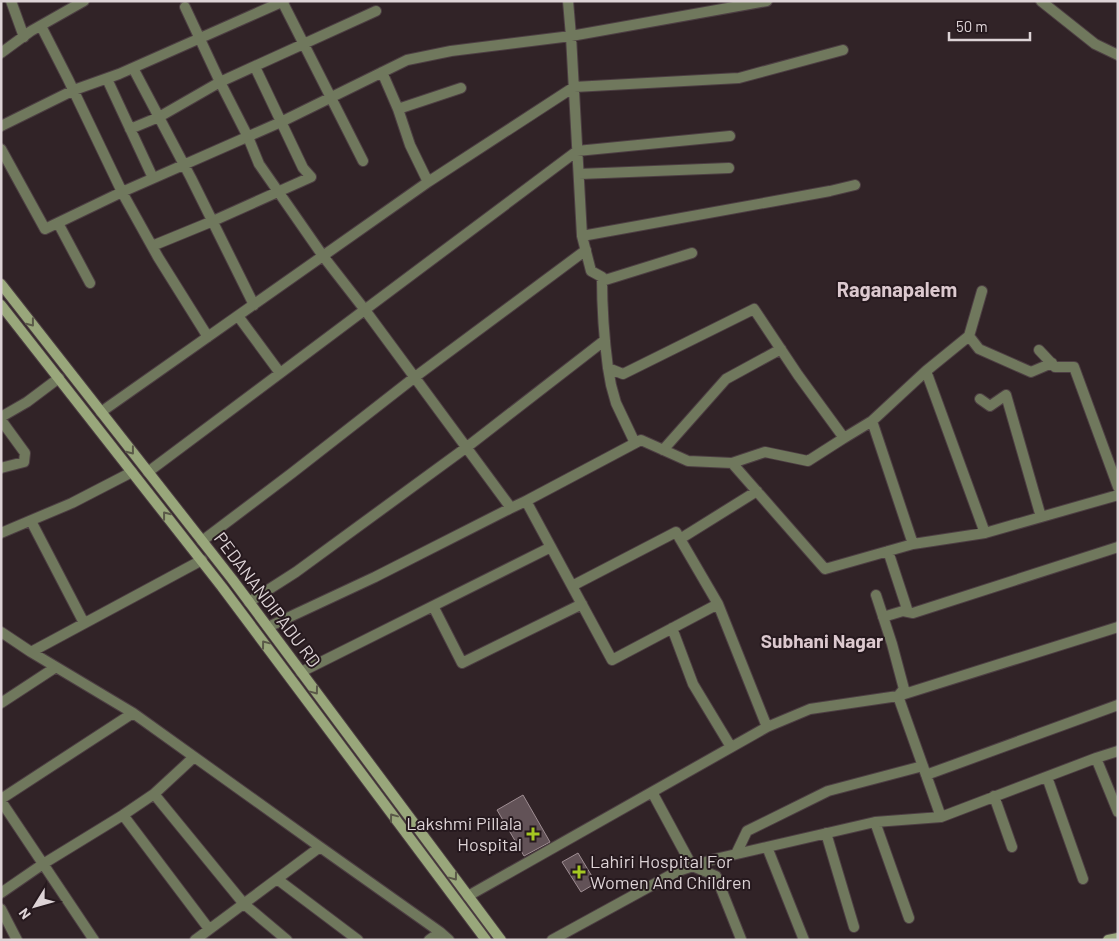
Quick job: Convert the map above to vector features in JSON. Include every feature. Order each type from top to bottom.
[{"type":"main road","name":"PEDANANDIPADU RD","points":[[1,284],[249,602],[501,940]]},
{"type":"main road","name":"PEDANANDIPADU RD","points":[[1,305],[202,560],[486,940]]},
{"type":"main road","points":[[1108,940],[1118,938]]},
{"type":"street","points":[[11,1],[24,37]]},
{"type":"street","points":[[1,53],[41,26],[84,1]]},
{"type":"street","points":[[568,1],[582,236],[591,271],[602,277],[605,340],[611,385],[616,403],[636,443]]},
{"type":"street","points":[[1,149],[45,229],[122,192],[281,122],[407,60],[450,51],[571,36],[767,1]]},
{"type":"street","points":[[1041,1],[1095,44],[1118,55]]},
{"type":"street","points":[[1,126],[74,90],[134,68],[283,2],[363,161]]},
{"type":"street","points":[[185,7],[248,137],[259,164],[324,256],[512,508]]},
{"type":"street","points":[[130,129],[159,117],[220,82],[376,11]]},
{"type":"street","points":[[41,26],[74,90],[122,192],[152,246],[208,337]]},
{"type":"street","points":[[101,412],[428,182],[574,87],[739,78],[843,50]]},
{"type":"street","points":[[152,246],[213,221],[311,176],[303,168],[255,67]]},
{"type":"street","points":[[134,68],[254,305]]},
{"type":"street","points":[[382,72],[410,145],[428,182]]},
{"type":"street","points":[[107,79],[153,178]]},
{"type":"street","points":[[398,110],[461,88]]},
{"type":"street","points":[[148,472],[577,151],[730,136]]},
{"type":"street","points":[[579,174],[729,168]]},
{"type":"street","points":[[582,236],[855,185]]},
{"type":"street","points":[[58,223],[90,283]]},
{"type":"street","points":[[202,541],[415,377],[586,250]]},
{"type":"street","points":[[602,281],[692,253]]},
{"type":"street","points":[[268,628],[526,501],[641,440],[688,461],[732,463],[765,452],[808,461],[872,421],[926,371],[969,336],[982,292]]},
{"type":"street","points":[[608,368],[623,374],[754,309],[798,375],[844,438]]},
{"type":"street","points":[[238,316],[280,373]]},
{"type":"street","points":[[969,336],[979,350],[1031,372],[1052,363]]},
{"type":"street","points":[[249,602],[304,566],[467,447],[605,340]]},
{"type":"street","points":[[663,450],[726,379],[781,349]]},
{"type":"street","points":[[1039,350],[1056,367],[1074,366],[1118,487]]},
{"type":"street","points":[[926,371],[985,533]]},
{"type":"street","points":[[1,468],[24,462],[25,453],[1,419],[28,402],[59,378]]},
{"type":"street","points":[[980,400],[990,406],[1006,395],[1041,517]]},
{"type":"street","points":[[872,421],[913,544]]},
{"type":"street","points":[[732,463],[825,569],[913,544],[985,533],[1118,495]]},
{"type":"street","points":[[1,533],[72,503],[132,472]]},
{"type":"street","points":[[680,539],[757,491]]},
{"type":"street","points":[[526,501],[612,660],[718,604]]},
{"type":"street","points":[[31,521],[84,623]]},
{"type":"street","points":[[572,586],[676,532],[718,604],[767,727]]},
{"type":"street","points":[[301,672],[551,547]]},
{"type":"street","points":[[883,617],[903,611],[913,613],[1118,547]]},
{"type":"street","points":[[888,551],[908,612]]},
{"type":"street","points":[[32,652],[202,560]]},
{"type":"street","points":[[876,595],[904,689],[898,696]]},
{"type":"street","points":[[434,606],[462,663],[582,604]]},
{"type":"street","points":[[468,896],[767,727],[810,709],[898,696],[1118,627]]},
{"type":"street","points":[[672,628],[693,684],[731,747]]},
{"type":"street","points":[[1,632],[133,713],[449,940]]},
{"type":"street","points":[[1,703],[56,667]]},
{"type":"street","points":[[898,696],[941,817]]},
{"type":"street","points":[[736,854],[747,831],[828,791],[924,771],[1118,705]]},
{"type":"street","points":[[94,940],[1,800],[133,713]]},
{"type":"street","points":[[552,940],[678,871],[692,866],[875,822],[941,817],[1118,751]]},
{"type":"street","points":[[1,893],[43,864],[154,794],[194,757]]},
{"type":"street","points":[[1096,758],[1118,812]]},
{"type":"street","points":[[1047,777],[1083,879]]},
{"type":"street","points":[[652,792],[692,866],[716,876],[741,939]]},
{"type":"street","points":[[154,794],[244,904],[287,940]]},
{"type":"street","points":[[994,796],[1012,847]]},
{"type":"street","points":[[123,815],[209,929]]},
{"type":"street","points":[[875,822],[909,918]]},
{"type":"street","points":[[826,833],[854,928]]},
{"type":"street","points":[[767,847],[804,940]]},
{"type":"street","points":[[195,940],[320,848]]},
{"type":"street","points":[[277,879],[358,940]]},
{"type":"street","points":[[1,909],[17,940]]},
{"type":"street","points":[[429,940],[440,932]]},
{"type":"building","points":[[523,795],[550,842],[524,856],[497,810]]},
{"type":"building","points":[[578,853],[596,883],[581,892],[562,862]]},
{"type":"place","name":"Lakshmi Pillala Hospital","points":[[533,834]]},
{"type":"place","name":"Lahiri Hospital For Women And Children","points":[[579,872]]},
{"type":"district","name":"Raganapalem","points":[[897,290]]},
{"type":"district","name":"Subhani Nagar","points":[[822,641]]}]
